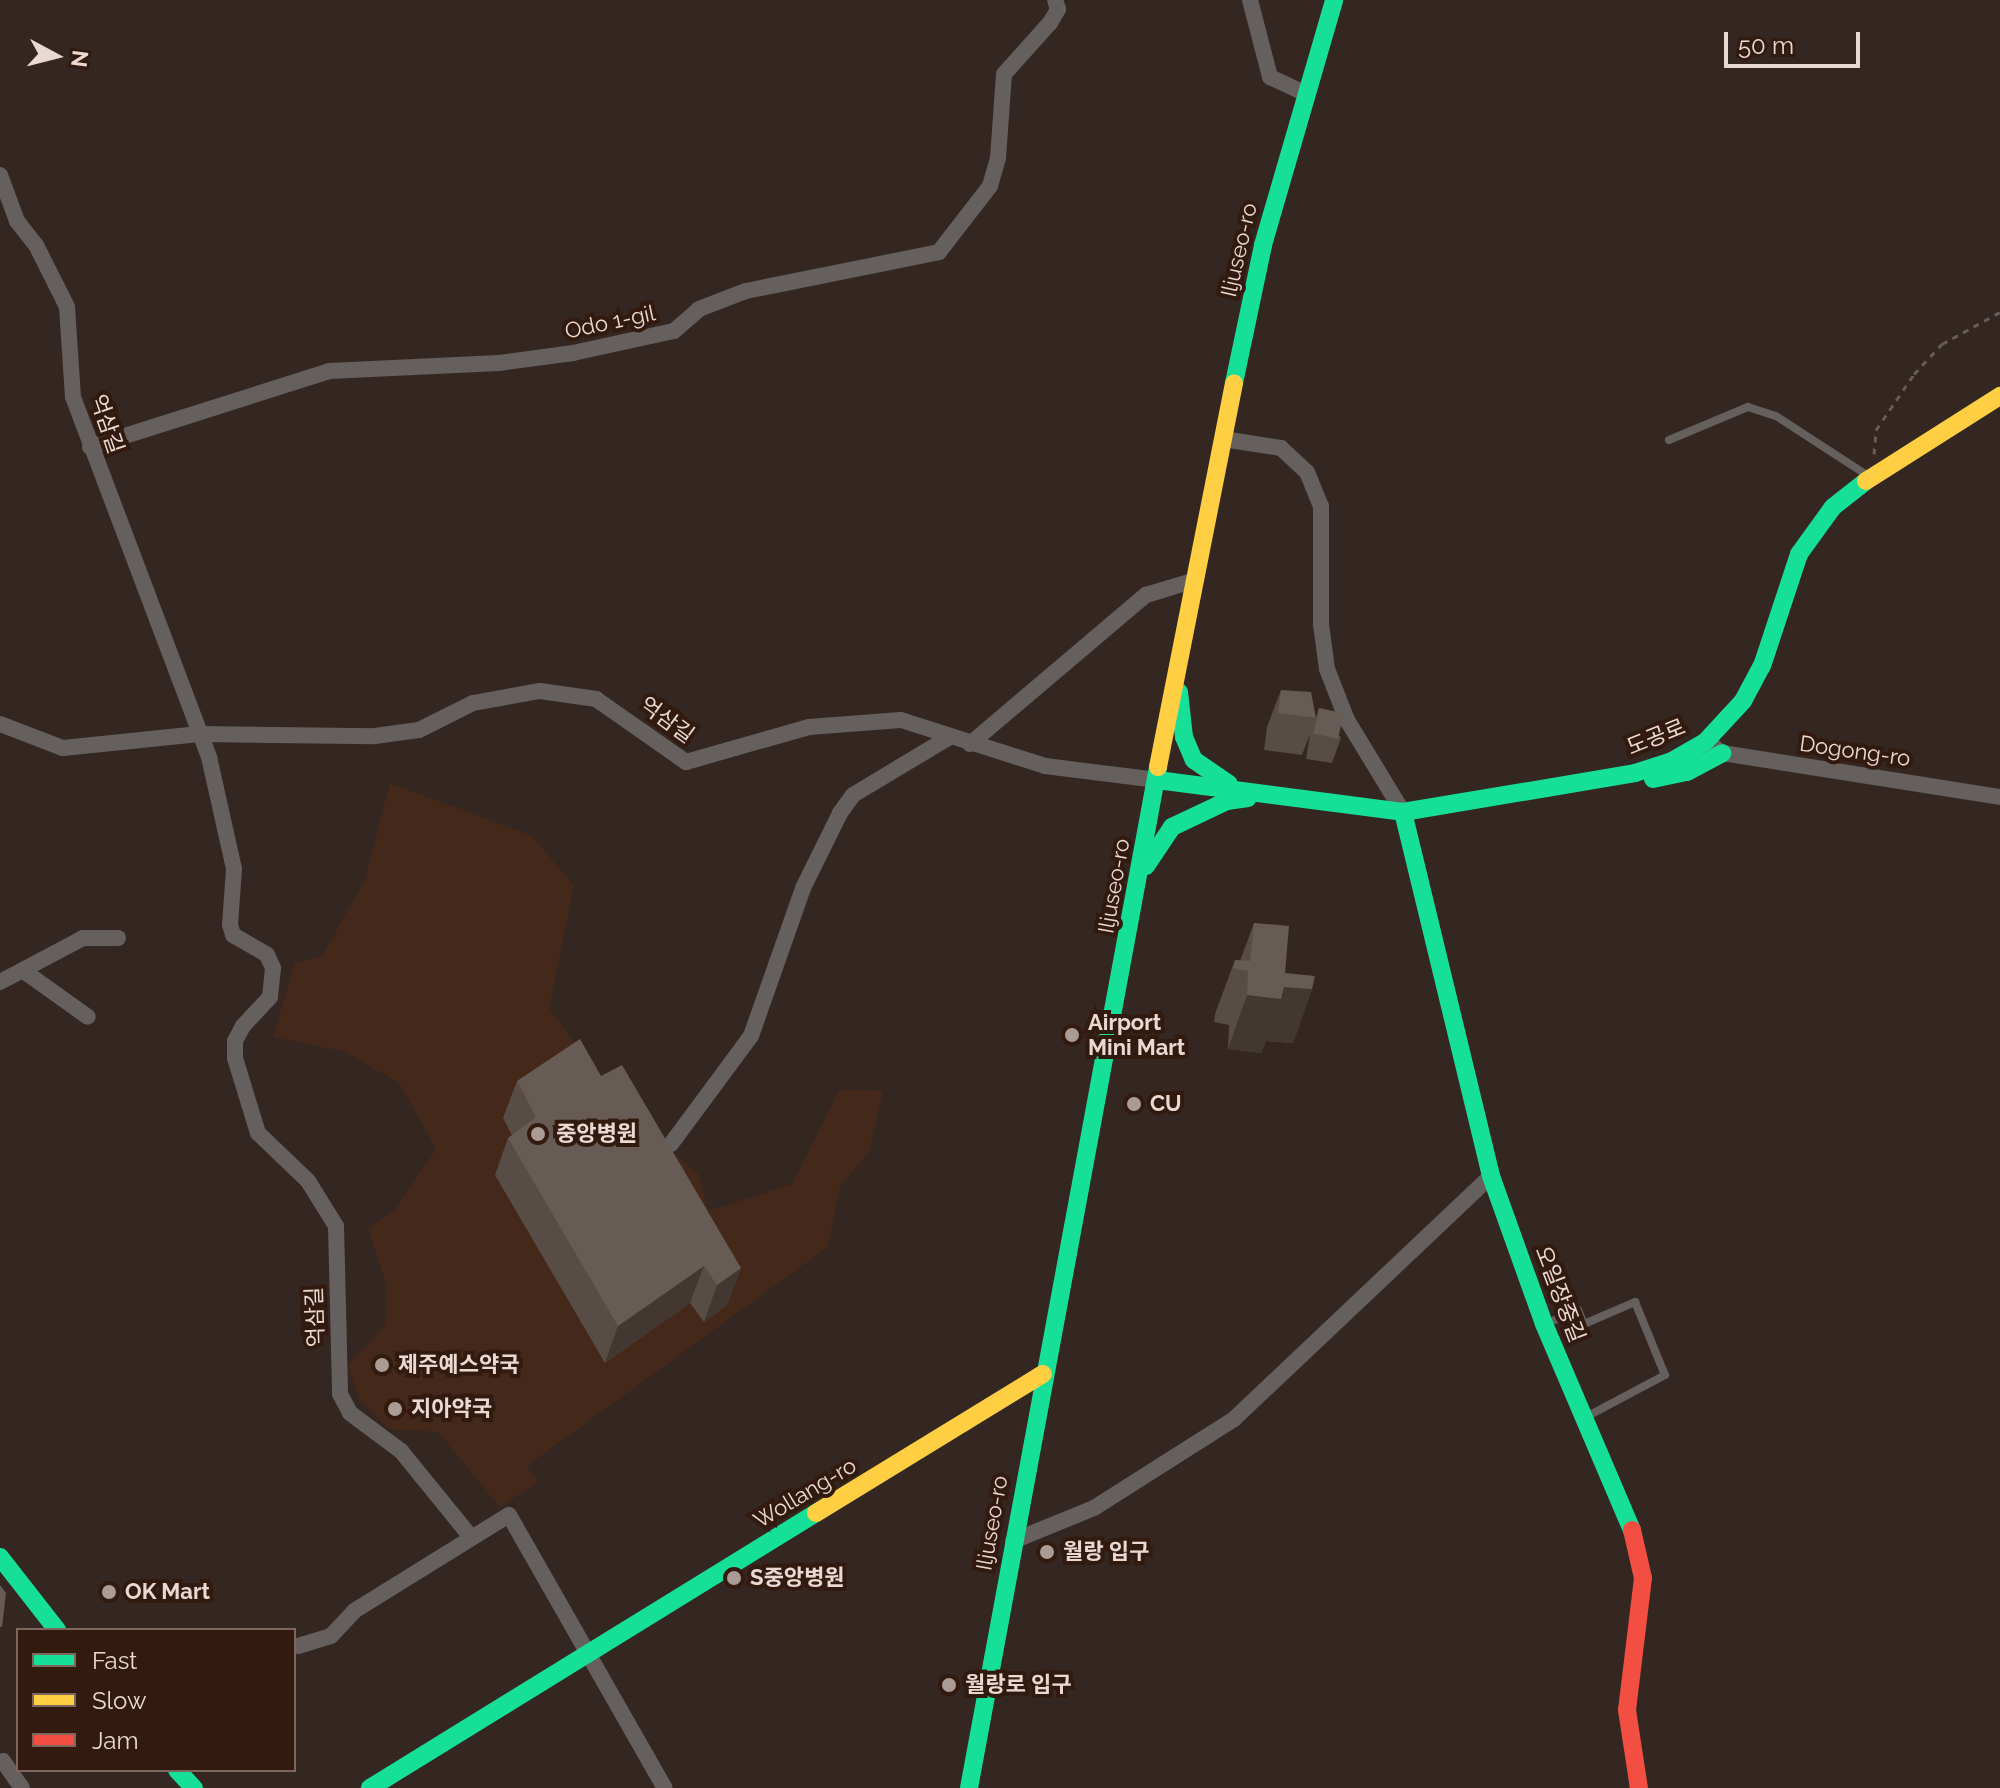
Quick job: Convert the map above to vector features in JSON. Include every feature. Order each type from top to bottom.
[{"type":"main road","name":"Iljuseo-ro","points":[[969,1788],[1043,1374],[1136,902],[1192,581],[1263,245],[1334,0]]},
{"type":"main road","name":"도공로","points":[[1157,780],[1403,812],[1576,784],[1654,767],[1706,741],[1753,686],[1790,576],[1810,536],[1847,494],[2000,396]]},
{"type":"main road","points":[[1178,654],[1179,705],[1194,760],[1228,784],[1277,794]]},
{"type":"main road","points":[[1576,784],[1625,784],[1687,772],[1722,753]]},
{"type":"main road","points":[[1136,902],[1145,869],[1172,827],[1227,801],[1277,794]]},
{"type":"main road","name":"오일장중길","points":[[1403,812],[1491,1176],[1544,1324],[1639,1547],[1643,1578],[1627,1710],[1639,1788]]},
{"type":"main road","name":"Wollang-ro","points":[[370,1788],[1043,1374]]},
{"type":"main road","points":[[0,1557],[55,1628]]},
{"type":"main road","points":[[179,1772],[194,1788]]},
{"type":"street","name":"Odo 1-gil","points":[[90,447],[329,371],[499,363],[573,353],[674,331],[699,309],[746,291],[939,252],[990,186],[998,158],[1004,74],[1050,23],[1058,9],[1055,0]]},
{"type":"street","points":[[1250,0],[1270,77],[1306,94]]},
{"type":"street","name":"억삼길","points":[[0,175],[17,221],[36,245],[67,307],[73,397],[178,666],[225,809],[234,869],[230,925],[233,935],[267,955],[275,984],[235,1041],[235,1058],[258,1133],[308,1181],[336,1226],[340,1394],[350,1413],[401,1451],[470,1536]]},
{"type":"street","points":[[1223,439],[1281,448],[1307,472],[1321,506],[1321,624],[1327,669],[1347,720],[1403,812]]},
{"type":"street","points":[[970,744],[1146,595],[1192,581]]},
{"type":"street","name":"억삼길","points":[[0,724],[63,748],[199,734],[399,733],[419,730],[473,703],[540,691],[596,699],[686,762],[809,727],[869,720],[901,720],[948,738],[1045,766],[1157,780]]},
{"type":"street","points":[[671,1144],[751,1036],[803,888],[840,813],[853,795],[948,738]]},
{"type":"street","name":"Dogong-ro","points":[[1706,741],[1722,753],[2000,797]]},
{"type":"street","points":[[0,982],[25,972],[83,938],[118,938]]},
{"type":"street","points":[[25,972],[88,1017]]},
{"type":"street","points":[[1013,1541],[1094,1508],[1234,1419],[1491,1176]]},
{"type":"street","points":[[298,1646],[331,1636],[354,1611],[470,1536],[509,1515],[591,1652],[665,1788]]},
{"type":"street","points":[[2,1762],[22,1788]]},
{"type":"lane","points":[[1669,440],[1748,407],[1776,416],[1871,477]]},
{"type":"lane","points":[[1544,1324],[1578,1310],[1584,1324],[1635,1302],[1665,1375],[1583,1418]]},
{"type":"path","points":[[1871,477],[1876,430],[1896,398],[1942,344],[2000,312]]},
{"type":"shaded area","name":"중앙병원","points":[[390,783],[532,836],[574,886],[549,1008],[630,1119],[698,1173],[708,1211],[792,1184],[839,1090],[883,1091],[869,1152],[840,1186],[828,1247],[527,1466],[538,1482],[500,1507],[438,1432],[389,1429],[359,1399],[348,1366],[385,1325],[386,1284],[368,1228],[393,1212],[436,1149],[400,1084],[346,1052],[273,1037],[295,963],[322,956],[365,880]]},
{"type":"building","points":[[1281,690],[1311,692],[1316,718],[1278,713]]},
{"type":"building","points":[[1319,708],[1343,713],[1338,739],[1314,733]]},
{"type":"building","points":[[1254,923],[1289,926],[1285,973],[1315,976],[1312,989],[1284,987],[1281,999],[1247,995],[1248,971],[1233,968],[1235,960],[1250,961]]},
{"type":"building","points":[[580,1039],[601,1076],[622,1065],[741,1268],[717,1285],[704,1266],[618,1326],[508,1138],[536,1117],[517,1081]]},
{"type":"building","points":[[0,1585],[6,1593],[2,1627],[0,1627]]},
{"type":"traffic: fast","points":[[1234,383],[1263,245],[1334,0]]},
{"type":"traffic: fast","points":[[1157,780],[1403,812],[1635,773],[1672,761],[1706,741],[1743,701],[1762,666],[1799,554],[1833,507],[1866,481]]},
{"type":"traffic: fast","points":[[1179,692],[1184,737],[1194,760],[1229,784]]},
{"type":"traffic: fast","points":[[1653,779],[1687,772],[1722,753]]},
{"type":"traffic: fast","points":[[969,1788],[1158,767]]},
{"type":"traffic: fast","points":[[1146,866],[1172,827],[1227,801],[1248,798]]},
{"type":"traffic: fast","points":[[1403,812],[1491,1176],[1544,1324],[1632,1530]]},
{"type":"traffic: fast","points":[[370,1788],[816,1513]]},
{"type":"traffic: fast","points":[[0,1557],[55,1628]]},
{"type":"traffic: fast","points":[[179,1772],[194,1788]]},
{"type":"traffic: slow","points":[[1158,767],[1234,383]]},
{"type":"traffic: slow","points":[[1866,481],[2000,396]]},
{"type":"traffic: slow","points":[[816,1513],[1043,1374]]},
{"type":"traffic: jam","points":[[1632,1530],[1643,1578],[1627,1710],[1639,1788]]},
{"type":"place","name":"Airport Mini Mart","points":[[1072,1035]]},
{"type":"place","name":"CU","points":[[1134,1104]]},
{"type":"place","name":"중앙병원","points":[[538,1134]]},
{"type":"place","name":"제주예스약국","points":[[382,1365]]},
{"type":"place","name":"지아약국","points":[[395,1409]]},
{"type":"place","name":"월랑 입구","points":[[1047,1552]]},
{"type":"place","name":"S중앙병원","points":[[734,1578]]},
{"type":"place","name":"OK Mart","points":[[109,1592]]},
{"type":"place","name":"월랑로 입구","points":[[949,1685]]}]
